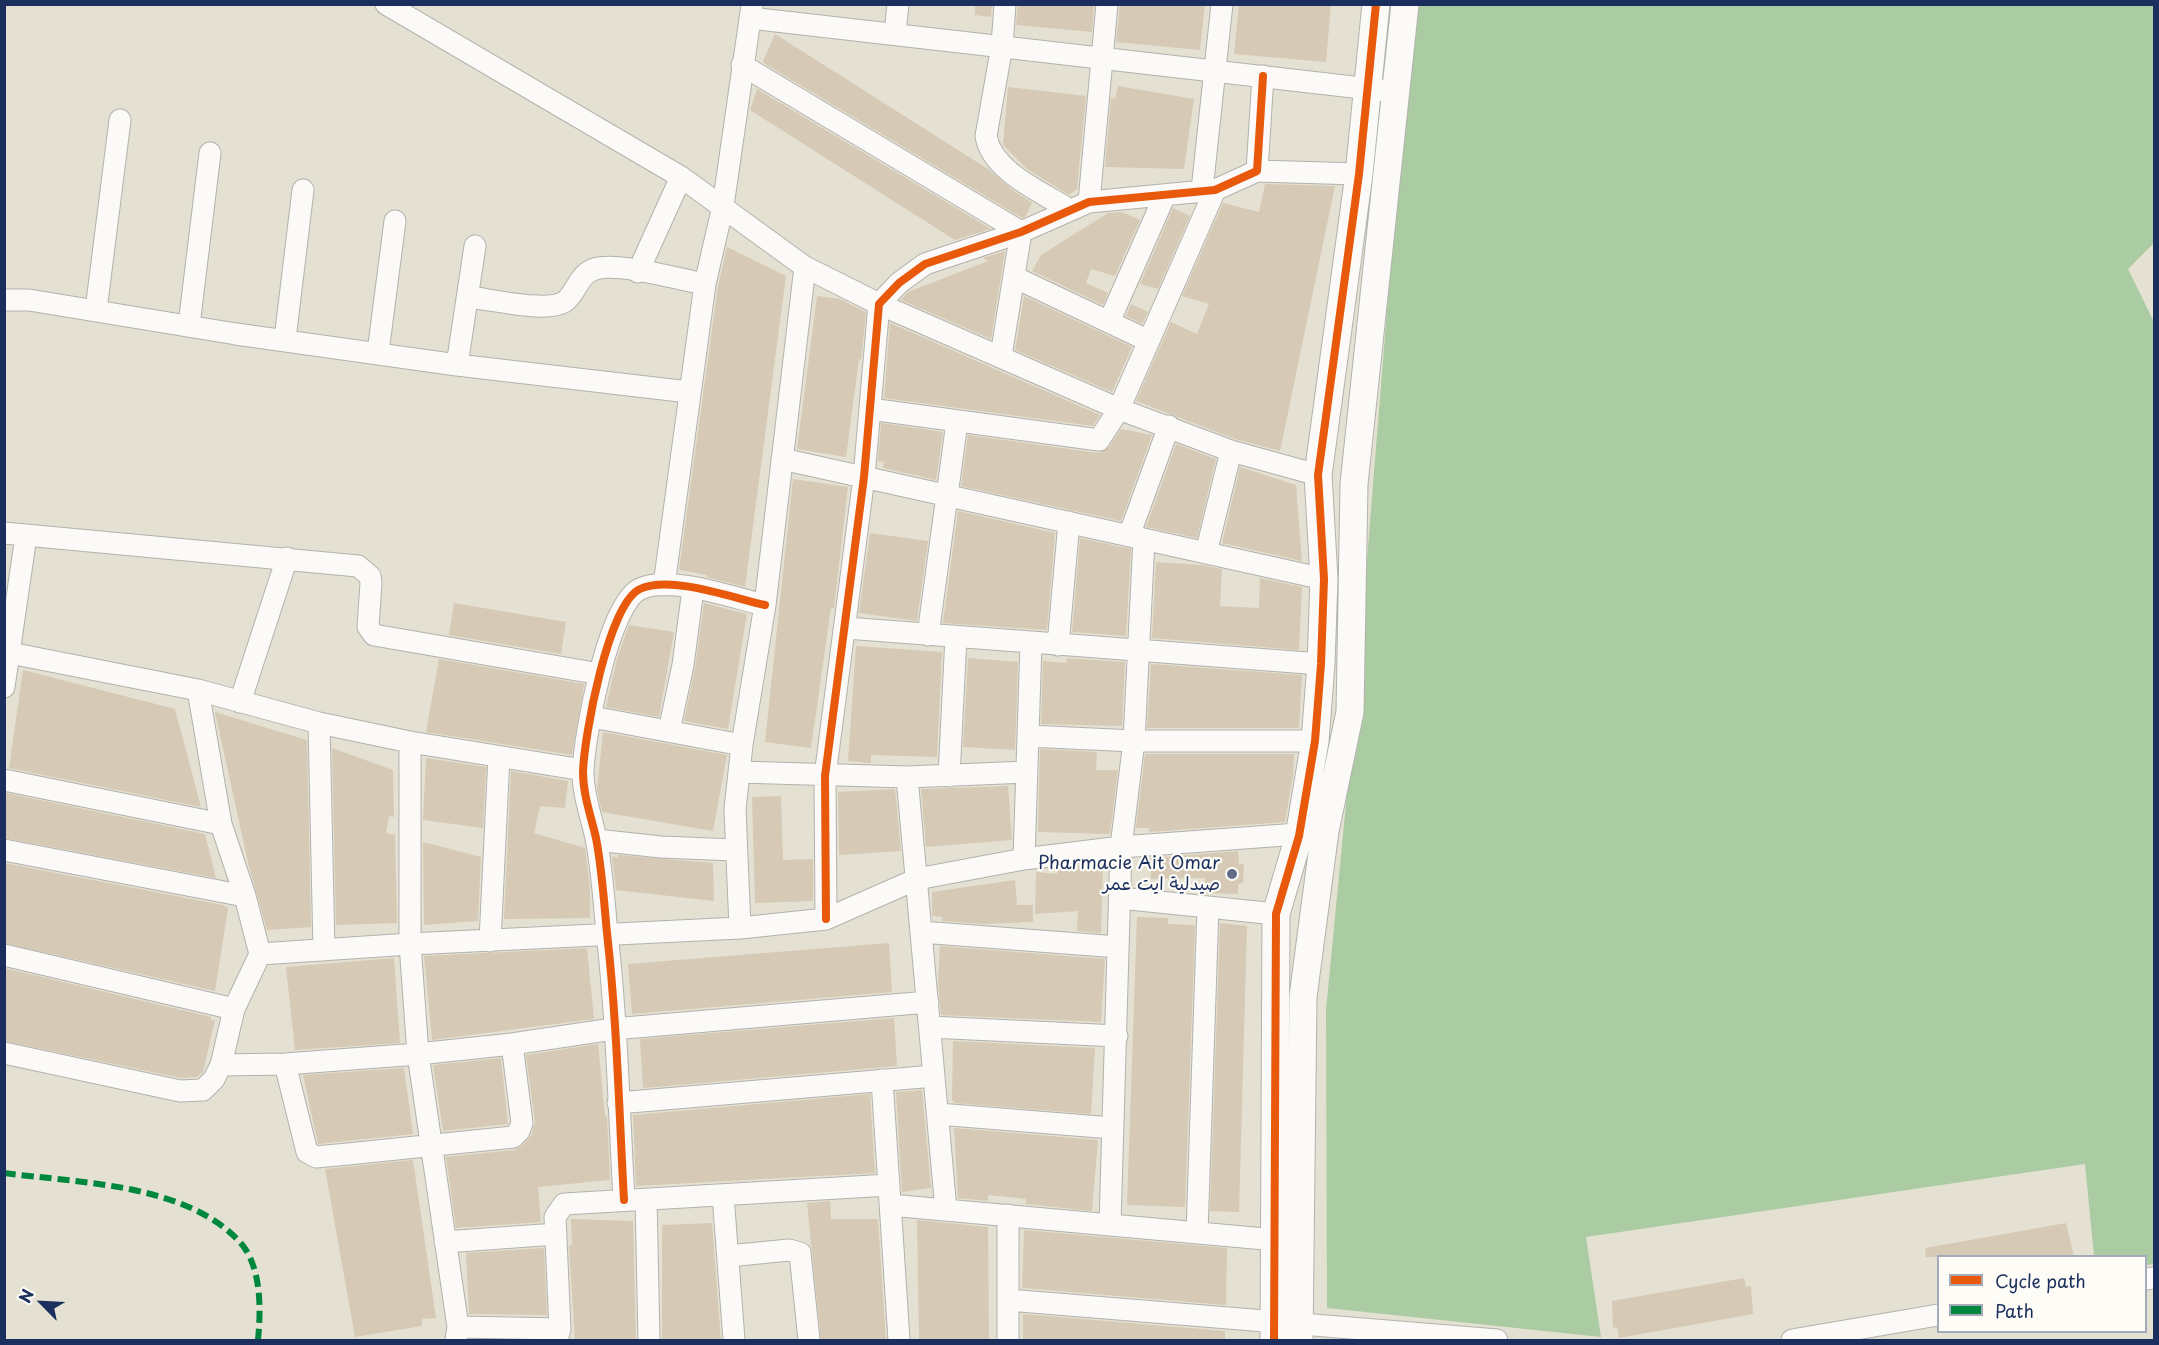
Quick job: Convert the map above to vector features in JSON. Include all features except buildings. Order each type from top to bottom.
[{"type":"street","points":[[386,4],[681,177],[805,267],[879,304],[1119,409],[1231,451],[1318,475]]},
{"type":"street","points":[[895,34],[898,4]]},
{"type":"street","points":[[1005,4],[1002,46],[986,135],[987,147],[1009,172],[1080,206]]},
{"type":"street","points":[[1080,206],[1102,58],[1107,4]]},
{"type":"street","points":[[870,409],[1097,441],[1119,409],[1149,341],[1209,190],[1215,71],[1222,4]]},
{"type":"street","points":[[1274,1331],[1276,914],[1299,836],[1315,741],[1322,664],[1324,579],[1318,475],[1359,174],[1376,4]]},
{"type":"street","points":[[1300,1332],[1303,997],[1325,831],[1350,712],[1354,484],[1405,4]]},
{"type":"street","points":[[664,585],[705,284],[723,206],[751,11],[895,34],[1397,92]]},
{"type":"street","points":[[742,65],[1021,232]]},
{"type":"street","points":[[1257,171],[1263,76]]},
{"type":"street","points":[[96,310],[120,120]]},
{"type":"street","points":[[189,325],[210,153]]},
{"type":"street","points":[[826,919],[825,776],[864,477],[879,304],[899,284],[925,264],[1021,232],[1080,206],[1209,190],[1257,171],[1359,174]]},
{"type":"street","points":[[638,272],[681,177]]},
{"type":"street","points":[[285,339],[303,190]]},
{"type":"street","points":[[1109,322],[1165,195]]},
{"type":"street","points":[[378,352],[395,220]]},
{"type":"street","points":[[1001,356],[1021,232]]},
{"type":"street","points":[[457,365],[475,246]]},
{"type":"street","points":[[468,297],[549,307],[566,301],[590,270],[601,267],[705,284]]},
{"type":"street","points":[[740,928],[735,809],[742,745],[765,605],[805,267]]},
{"type":"street","points":[[1014,277],[1149,341]]},
{"type":"street","points":[[4,300],[28,300],[457,365],[689,392]]},
{"type":"street","points":[[928,635],[957,422]]},
{"type":"street","points":[[1110,1225],[1112,1128],[1118,1036],[1121,847],[1134,741],[1139,651],[1136,537],[1169,426]]},
{"type":"street","points":[[1206,553],[1231,451]]},
{"type":"street","points":[[782,459],[1324,579]]},
{"type":"street","points":[[1058,645],[1069,522]]},
{"type":"street","points":[[4,532],[26,536],[346,563],[365,570],[371,583],[368,627],[374,635],[600,674]]},
{"type":"street","points":[[4,687],[26,536]]},
{"type":"street","points":[[240,702],[287,558]]},
{"type":"street","points":[[624,1200],[608,935],[596,840],[585,794],[583,770],[600,674],[614,623],[630,596],[640,590],[664,585],[765,605]]},
{"type":"street","points":[[669,730],[683,665],[693,589]]},
{"type":"street","points":[[846,628],[1322,664]]},
{"type":"street","points":[[949,776],[956,638]]},
{"type":"street","points":[[1024,859],[1031,643]]},
{"type":"street","points":[[10,653],[198,690],[319,723],[410,742],[583,770]]},
{"type":"street","points":[[4,1053],[180,1092],[203,1090],[214,1079],[220,1065],[234,1009],[260,954],[246,896],[221,824],[198,690]]},
{"type":"street","points":[[592,717],[742,745]]},
{"type":"street","points":[[319,723],[324,950]]},
{"type":"street","points":[[1028,736],[1134,741],[1315,741]]},
{"type":"street","points":[[410,742],[410,944],[418,1054],[457,1334],[558,1335],[555,1217],[564,1204],[723,1195],[890,1195],[946,1210],[1276,1240]]},
{"type":"street","points":[[490,940],[499,757]]},
{"type":"street","points":[[739,772],[907,777],[1027,772]]},
{"type":"street","points":[[907,777],[946,1210]]},
{"type":"street","points":[[4,780],[221,824]]},
{"type":"street","points":[[260,954],[410,944],[740,928],[826,919],[917,879],[1024,859],[1121,847],[1299,836],[1325,831]]},
{"type":"street","points":[[596,840],[661,847],[735,850]]},
{"type":"street","points":[[4,850],[246,896]]},
{"type":"street","points":[[1120,898],[1276,914]]},
{"type":"street","points":[[1197,1233],[1208,907]]},
{"type":"street","points":[[921,932],[1118,947]]},
{"type":"street","points":[[4,956],[234,1009]]},
{"type":"street","points":[[220,1065],[285,1064],[418,1054],[512,1044],[614,1029],[928,1002]]},
{"type":"street","points":[[930,1027],[1118,1036]]},
{"type":"street","points":[[285,1064],[306,1152],[312,1156],[502,1140],[513,1137],[519,1131],[522,1123],[512,1044]]},
{"type":"street","points":[[618,1103],[934,1076]]},
{"type":"street","points":[[882,1080],[899,1341]]},
{"type":"street","points":[[938,1114],[1112,1128]]},
{"type":"street","points":[[723,1195],[734,1341]]},
{"type":"street","points":[[646,1199],[649,1341]]},
{"type":"street","points":[[1008,1215],[1008,1341]]},
{"type":"street","points":[[445,1242],[555,1234]]},
{"type":"street","points":[[728,1256],[789,1250],[800,1253],[809,1341]]},
{"type":"street","points":[[1008,1300],[1274,1331],[1497,1341]]},
{"type":"street","points":[[1792,1341],[1937,1315]]},
{"type":"green space","points":[[1403,5],[2154,5],[2154,243],[2128,269],[2154,322],[2154,1264],[2147,1265],[2147,1255],[2094,1255],[2085,1164],[1586,1237],[1601,1337],[1327,1308],[1326,1010],[1354,721],[1400,149]]},
{"type":"marked path","points":[[4,1173],[96,1184],[159,1196],[189,1207],[215,1221],[238,1240],[252,1261],[258,1287],[260,1315],[258,1340]]},
{"type":"cycle path","points":[[1274,1340],[1276,914],[1299,836],[1315,741],[1324,579],[1318,475],[1359,174],[1376,4]]},
{"type":"cycle path","points":[[826,919],[825,776],[864,477],[879,304],[899,283],[925,264],[1021,232],[1089,202],[1215,190],[1257,171],[1263,76]]},
{"type":"cycle path","points":[[624,1200],[615,1033],[603,886],[596,838],[583,781],[584,755],[600,673],[618,619],[628,600],[640,589],[653,585],[685,586],[765,605]]},
{"type":"place","name":"Pharmacie Ait Omar صيدلية ايت عمر","points":[[1232,874]]}]
